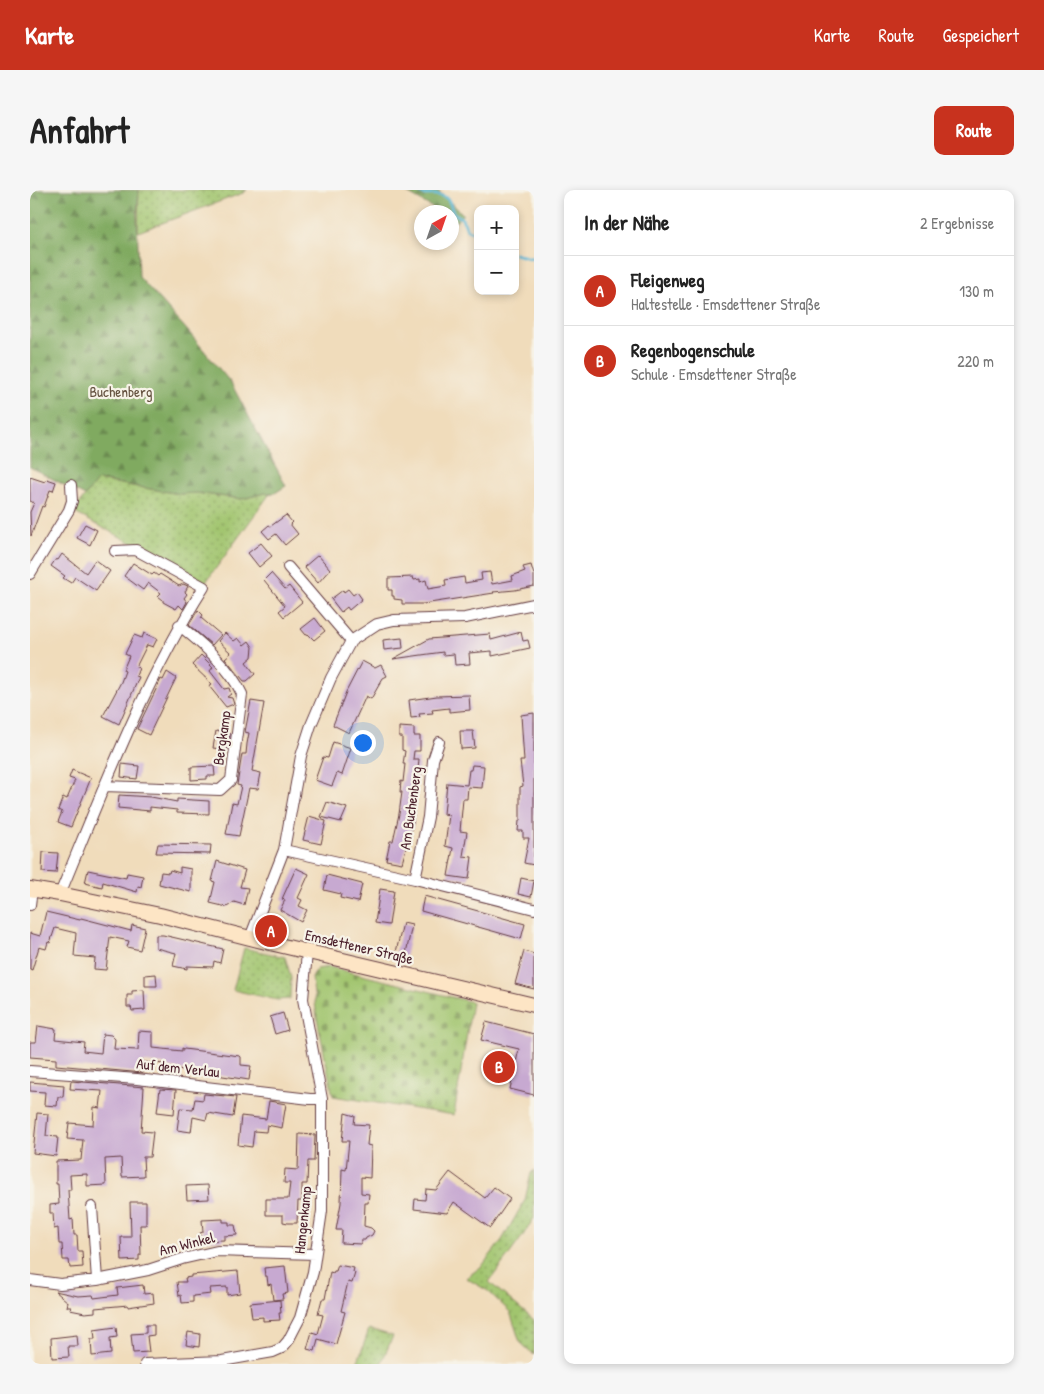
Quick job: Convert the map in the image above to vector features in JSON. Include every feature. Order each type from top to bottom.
[{"type":"main road","name":"Emsdettener Straße","points":[[31,889],[160,915],[307,952],[534,1004]]},
{"type":"street","points":[[30,574],[69,510],[72,501],[71,484]]},
{"type":"street","points":[[60,894],[104,786],[158,668],[179,626],[204,588],[136,550],[115,551]]},
{"type":"street","points":[[288,567],[352,641]]},
{"type":"street","points":[[250,938],[284,850],[301,756],[311,725],[331,678],[352,641],[377,624],[394,620],[466,618],[534,604]]},
{"type":"street","name":"Bergkamp","points":[[104,786],[220,790],[231,780],[242,694],[238,685],[222,665],[179,626]]},
{"type":"street","name":"Am Buchenberg","points":[[415,879],[428,817],[432,760],[439,742]]},
{"type":"street","points":[[284,850],[415,879],[534,909]]},
{"type":"street","points":[[30,904],[31,889]]},
{"type":"street","name":"Hangenkamp","points":[[145,1364],[222,1361],[261,1355],[282,1348],[291,1337],[300,1318],[313,1272],[322,1211],[322,1099],[303,999],[307,952]]},
{"type":"street","name":"Auf dem Verlau","points":[[30,1072],[137,1079],[322,1099]]},
{"type":"street","points":[[92,1207],[97,1280]]},
{"type":"street","name":"Am Winkel","points":[[30,1280],[60,1284],[97,1280],[148,1270],[182,1259],[217,1251],[315,1254]]},
{"type":"green space","name":"Buchenberg","points":[[30,190],[139,190],[137,214],[139,277],[187,330],[231,383],[286,486],[275,493],[265,493],[242,499],[196,493],[180,494],[98,480],[85,496],[30,467]]},
{"type":"green space","points":[[139,190],[247,190],[138,232]]},
{"type":"green space","points":[[402,190],[437,190],[453,205],[428,205]]},
{"type":"green space","points":[[459,210],[463,214],[459,219]]},
{"type":"green space","points":[[97,480],[180,494],[196,493],[242,499],[265,493],[275,493],[269,495],[206,582],[73,512]]},
{"type":"green space","points":[[244,948],[285,957],[291,977],[290,999],[277,1000],[233,990]]},
{"type":"green space","points":[[329,967],[472,1002],[454,1115],[333,1096],[317,1018],[312,978],[317,969]]},
{"type":"green space","points":[[534,1170],[534,1218],[489,1282],[534,1320],[534,1355],[520,1342],[510,1312],[488,1291],[466,1278],[482,1266],[502,1240],[525,1200],[531,1173]]},
{"type":"green space","points":[[369,1329],[393,1336],[381,1364],[357,1364]]},
{"type":"building","points":[[30,477],[45,482],[47,479],[56,482],[53,491],[50,490],[44,507],[42,506],[31,536],[30,512],[34,503],[30,501]]},
{"type":"building","points":[[286,515],[298,534],[285,545],[276,534],[269,539],[262,531]]},
{"type":"building","points":[[85,524],[97,530],[90,545],[77,538]]},
{"type":"building","points":[[261,543],[272,556],[259,567],[248,553]]},
{"type":"building","points":[[62,554],[86,573],[95,560],[110,571],[96,591],[75,577],[71,583],[51,566]]},
{"type":"building","points":[[318,555],[330,569],[318,583],[304,567]]},
{"type":"building","points":[[133,563],[152,575],[154,573],[158,576],[160,574],[179,586],[183,584],[188,586],[185,592],[187,594],[184,598],[187,602],[183,609],[179,605],[176,609],[163,602],[158,596],[161,593],[148,583],[143,590],[124,576]]},
{"type":"building","points":[[531,565],[534,575],[534,586],[515,590],[423,604],[402,604],[402,600],[394,599],[392,590],[388,590],[388,578],[413,577],[414,580],[420,579],[420,582],[426,580],[428,589],[446,586],[445,580],[464,577],[465,583],[482,580],[481,573],[490,572],[492,584],[513,580],[512,576],[525,571],[523,567]]},
{"type":"building","points":[[271,573],[285,589],[289,586],[302,602],[284,617],[279,611],[285,606],[264,580]]},
{"type":"building","points":[[348,589],[353,595],[357,592],[362,599],[349,610],[347,607],[341,612],[331,599],[343,590],[344,592]]},
{"type":"building","points":[[198,610],[203,615],[201,618],[221,635],[212,645],[189,625]]},
{"type":"building","points":[[315,618],[325,631],[314,640],[301,629]]},
{"type":"building","points":[[521,632],[523,641],[528,640],[530,648],[492,656],[492,651],[469,653],[470,664],[455,665],[454,654],[443,655],[443,652],[393,659],[429,639],[490,634],[491,640]]},
{"type":"building","points":[[144,633],[157,639],[153,647],[147,645],[136,667],[139,668],[136,676],[139,677],[119,724],[103,716],[121,682],[125,671],[123,670],[129,656],[125,654],[134,635],[142,638]]},
{"type":"building","points":[[225,633],[234,641],[238,638],[244,645],[249,641],[253,647],[252,657],[246,662],[255,674],[247,681],[244,681],[225,658],[231,653],[218,641]]},
{"type":"building","points":[[402,638],[403,648],[384,650],[383,640]]},
{"type":"building","points":[[201,655],[213,667],[210,671],[224,689],[229,688],[231,694],[227,697],[232,698],[234,704],[226,707],[209,686],[212,684],[192,665]]},
{"type":"building","points":[[362,661],[375,668],[381,665],[387,676],[383,678],[371,699],[366,696],[349,733],[333,725],[346,692]]},
{"type":"building","points":[[167,672],[176,678],[149,735],[137,729],[161,679],[163,680]]},
{"type":"building","points":[[469,695],[470,710],[449,712],[449,708],[432,710],[433,713],[419,714],[420,717],[411,718],[409,700],[437,696]]},
{"type":"building","points":[[251,701],[264,703],[252,771],[261,773],[258,789],[249,788],[239,836],[226,834],[232,803],[237,804],[241,786],[237,785],[242,754],[246,754],[249,733],[245,732]]},
{"type":"building","points":[[534,713],[534,865],[524,863],[529,838],[523,838],[523,831],[518,831],[520,821],[520,787],[523,786],[520,761],[524,761],[521,715]]},
{"type":"building","points":[[399,727],[414,728],[414,736],[420,736],[420,751],[414,751],[413,759],[419,759],[413,823],[402,863],[386,860],[390,841],[393,841],[399,814],[402,792],[400,792],[401,781],[403,782],[405,764],[403,764],[405,751],[402,750],[402,737],[399,737]]},
{"type":"building","points":[[216,731],[230,734],[227,750],[213,748]]},
{"type":"building","points":[[460,731],[473,731],[475,748],[461,749]]},
{"type":"building","points":[[333,742],[351,748],[342,775],[337,773],[332,786],[315,780],[323,757],[328,758]]},
{"type":"building","points":[[122,764],[139,766],[137,779],[121,777]]},
{"type":"building","points":[[472,765],[484,766],[482,788],[468,787],[467,799],[463,799],[460,831],[467,832],[463,856],[472,857],[469,879],[448,876],[453,848],[445,846],[449,815],[444,814],[447,783],[467,785],[469,770],[471,770]]},
{"type":"building","points":[[214,766],[215,776],[207,776],[207,779],[191,780],[191,767]]},
{"type":"building","points":[[72,770],[91,778],[71,827],[58,822],[62,812],[58,810],[63,797],[67,799],[75,780],[69,778]]},
{"type":"building","points":[[119,795],[151,797],[177,802],[177,799],[209,801],[209,814],[177,813],[177,810],[150,807],[150,811],[118,808]]},
{"type":"building","points":[[327,802],[347,808],[341,822],[321,817]]},
{"type":"building","points":[[309,816],[326,821],[321,844],[303,840]]},
{"type":"building","points":[[158,844],[211,845],[210,854],[156,853]]},
{"type":"building","points":[[43,852],[58,853],[56,873],[42,872]]},
{"type":"building","points":[[217,861],[245,870],[240,887],[248,888],[244,905],[234,902],[227,907],[210,903],[215,882],[212,881]]},
{"type":"building","points":[[180,867],[191,869],[191,892],[159,884],[161,872],[169,873],[170,870],[180,873]]},
{"type":"building","points":[[296,868],[309,874],[298,898],[302,900],[299,906],[307,910],[301,922],[280,910],[285,900],[282,899]]},
{"type":"building","points":[[88,870],[126,878],[127,873],[143,876],[141,887],[138,886],[137,892],[103,882],[102,887],[85,883]]},
{"type":"building","points":[[327,875],[362,884],[358,902],[340,898],[341,894],[324,890]]},
{"type":"building","points":[[521,878],[534,881],[531,897],[518,894]]},
{"type":"building","points":[[380,889],[394,891],[389,925],[375,923]]},
{"type":"building","points":[[424,896],[525,924],[521,939],[421,911]]},
{"type":"building","points":[[46,912],[80,920],[81,918],[131,931],[132,925],[145,928],[140,950],[127,947],[129,941],[110,937],[106,970],[94,969],[95,958],[74,956],[76,933],[55,928],[46,949],[39,947],[32,970],[30,969],[30,933],[40,936]]},
{"type":"building","points":[[403,923],[412,925],[405,958],[395,956]]},
{"type":"building","points":[[156,935],[223,949],[220,963],[214,961],[213,967],[187,966],[187,969],[173,966],[176,953],[156,948]]},
{"type":"building","points":[[524,951],[534,954],[534,989],[515,984]]},
{"type":"building","points":[[156,974],[157,986],[145,986],[145,975]]},
{"type":"building","points":[[144,990],[145,1010],[132,1011],[131,1007],[127,1007],[127,995],[132,995],[132,991]]},
{"type":"building","points":[[283,1013],[288,1030],[275,1034],[270,1017]]},
{"type":"building","points":[[486,1022],[534,1034],[534,1095],[510,1089],[519,1049],[481,1040]]},
{"type":"building","points":[[38,1026],[56,1029],[55,1039],[84,1042],[83,1051],[101,1053],[103,1034],[111,1035],[115,1039],[114,1049],[138,1050],[139,1031],[153,1032],[153,1048],[182,1051],[182,1048],[240,1056],[241,1065],[251,1066],[249,1080],[164,1067],[164,1064],[144,1062],[143,1073],[56,1065],[56,1059],[30,1057],[30,1042],[36,1042]]},
{"type":"building","points":[[71,1081],[144,1087],[141,1131],[153,1132],[150,1157],[143,1157],[144,1176],[122,1177],[121,1158],[105,1159],[106,1185],[87,1186],[87,1174],[70,1175],[71,1190],[68,1190],[70,1220],[73,1219],[78,1251],[82,1251],[83,1267],[70,1268],[69,1260],[63,1260],[58,1228],[54,1229],[53,1213],[50,1213],[50,1205],[59,1204],[58,1184],[56,1184],[56,1161],[81,1160],[83,1140],[67,1139],[69,1123],[93,1125],[94,1107],[100,1108],[102,1091],[70,1089]]},
{"type":"building","points":[[30,1082],[64,1085],[63,1097],[58,1097],[57,1106],[44,1105],[45,1092],[30,1091]]},
{"type":"building","points":[[160,1089],[176,1090],[174,1114],[157,1112]]},
{"type":"building","points":[[204,1094],[236,1097],[233,1117],[208,1113],[206,1120],[193,1117],[191,1132],[177,1130],[180,1108],[193,1109],[195,1099],[203,1100]]},
{"type":"building","points":[[269,1101],[286,1104],[282,1128],[267,1125],[266,1132],[254,1131],[252,1147],[238,1145],[241,1116],[266,1119]]},
{"type":"building","points":[[37,1113],[48,1114],[46,1136],[58,1137],[56,1156],[33,1153]]},
{"type":"building","points":[[345,1113],[355,1116],[354,1124],[369,1125],[367,1145],[371,1146],[370,1178],[361,1177],[361,1193],[369,1194],[368,1203],[365,1203],[364,1226],[374,1231],[365,1240],[361,1240],[361,1244],[341,1243],[342,1230],[336,1230],[341,1203],[342,1169],[346,1170],[349,1141],[342,1141]]},
{"type":"building","points":[[299,1134],[315,1135],[314,1161],[308,1161],[307,1184],[302,1184],[302,1201],[298,1201],[297,1223],[288,1223],[283,1222],[283,1215],[266,1215],[266,1199],[288,1199],[290,1183],[284,1183],[285,1169],[298,1170]]},
{"type":"building","points":[[450,1172],[485,1198],[494,1187],[510,1199],[490,1228],[454,1202],[447,1213],[414,1209],[415,1199],[425,1200],[426,1189],[436,1190]]},
{"type":"building","points":[[208,1185],[209,1199],[187,1200],[186,1186]]},
{"type":"building","points":[[130,1202],[146,1202],[146,1225],[140,1225],[141,1255],[139,1255],[139,1260],[122,1261],[121,1237],[131,1237]]},
{"type":"building","points":[[223,1219],[223,1222],[229,1222],[229,1225],[235,1225],[237,1235],[224,1236],[224,1240],[200,1241],[200,1233],[203,1232],[202,1220]]},
{"type":"building","points":[[338,1265],[354,1268],[353,1272],[355,1273],[352,1283],[348,1282],[341,1311],[345,1312],[336,1344],[318,1339],[315,1351],[307,1349],[312,1332],[318,1334],[323,1315],[318,1314],[322,1299],[325,1299],[330,1272],[336,1271]]},
{"type":"building","points":[[285,1266],[288,1293],[282,1294],[283,1299],[273,1300],[271,1284],[268,1285],[264,1268]]},
{"type":"building","points":[[238,1271],[240,1293],[227,1295],[227,1287],[210,1288],[211,1294],[193,1296],[193,1302],[182,1303],[177,1282],[186,1282],[185,1278],[191,1277],[191,1275]]},
{"type":"building","points":[[143,1285],[144,1294],[153,1293],[154,1303],[128,1307],[128,1305],[95,1308],[95,1312],[85,1313],[70,1310],[71,1307],[67,1307],[68,1302],[55,1291],[78,1296],[93,1295],[94,1298],[118,1295],[117,1288]]},
{"type":"building","points":[[280,1300],[280,1320],[263,1321],[263,1317],[252,1318],[250,1303]]},
{"type":"building","points":[[146,1325],[154,1325],[154,1335],[147,1336],[149,1352],[133,1353],[131,1334],[146,1333]]},
{"type":"building","points":[[116,1327],[117,1337],[110,1338],[111,1354],[92,1356],[91,1339],[95,1339],[94,1330]]},
{"type":"building","points":[[188,1332],[200,1334],[199,1347],[186,1345]]},
{"type":"building","points":[[77,1335],[78,1346],[68,1346],[69,1357],[52,1358],[51,1338]]},
{"type":"waterway","points":[[417,190],[423,194],[438,195],[446,198],[453,212],[462,219],[467,230],[474,233]]},
{"type":"waterway","points":[[519,255],[534,259]]},
{"type":"place","name":"Fleigenweg","points":[[271,931]]},
{"type":"place","name":"Regenbogenschule","points":[[499,1067]]}]
